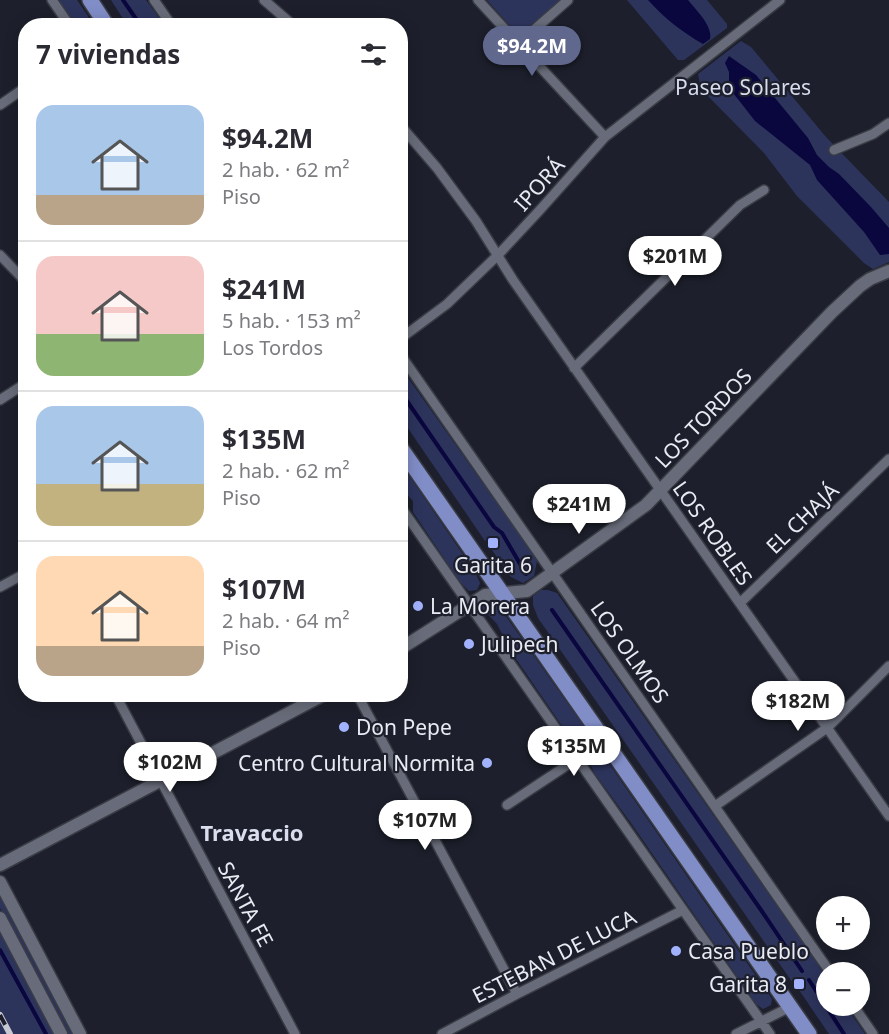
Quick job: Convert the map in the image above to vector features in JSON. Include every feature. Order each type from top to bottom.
[{"type":"main road","points":[[90,0],[102,18]]},
{"type":"main road","points":[[408,458],[809,1034]]},
{"type":"street","points":[[52,0],[64,18]]},
{"type":"street","points":[[154,0],[166,18]]},
{"type":"street","points":[[264,0],[285,18]]},
{"type":"street","points":[[478,0],[605,137]]},
{"type":"street","points":[[519,43],[568,0]]},
{"type":"street","name":"IPORÁ","points":[[408,333],[447,304],[498,255],[605,137],[780,0]]},
{"type":"street","points":[[0,105],[18,93]]},
{"type":"street","points":[[834,150],[873,134],[889,123]]},
{"type":"street","name":"LOS ROBLES","points":[[408,134],[437,168],[476,222],[574,368],[889,816]]},
{"type":"street","points":[[574,368],[740,205],[764,190]]},
{"type":"street","points":[[0,255],[18,274]]},
{"type":"street","name":"LOS TORDOS","points":[[408,644],[484,595],[527,591],[646,505],[853,292],[870,279],[889,271]]},
{"type":"street","name":"LOS OLMOS","points":[[408,365],[823,962]]},
{"type":"street","points":[[0,400],[18,388]]},
{"type":"street","name":"EL CHAJÁ","points":[[740,603],[889,459]]},
{"type":"street","points":[[408,517],[770,1034]]},
{"type":"street","points":[[0,587],[18,577]]},
{"type":"street","points":[[715,806],[827,728],[889,666]]},
{"type":"street","name":"SANTA FE","points":[[119,702],[295,1034]]},
{"type":"street","points":[[0,866],[311,702]]},
{"type":"street","points":[[361,702],[517,994]]},
{"type":"street","points":[[507,805],[572,762],[607,743]]},
{"type":"street","points":[[0,882],[80,1034]]},
{"type":"street","name":"ESTEBAN DE LUCA","points":[[442,1034],[454,1031],[517,994],[683,910]]},
{"type":"street","points":[[0,918],[61,1034]]},
{"type":"street","points":[[736,1034],[790,1007]]},
{"type":"street","points":[[861,1016],[873,1034]]},
{"type":"green space","points":[[58,0],[77,0],[89,18],[70,18]]},
{"type":"green space","points":[[111,0],[146,0],[159,18],[123,18]]},
{"type":"green space","points":[[487,0],[560,0],[528,29],[520,31],[513,29]]},
{"type":"green space","name":"Paseo Solares","points":[[627,0],[707,0],[727,24],[727,28],[684,60],[678,60]]},
{"type":"green space","name":"Paseo Solares","points":[[741,41],[751,47],[826,137],[889,202],[889,262],[873,269],[864,263],[797,196],[764,153],[701,89],[698,74]]},
{"type":"green space","points":[[408,378],[537,561],[534,576],[523,583],[511,577],[492,550],[499,544],[492,536],[485,541],[408,428]]},
{"type":"green space","points":[[408,474],[475,572],[480,583],[477,590],[469,591],[460,582],[413,512],[413,501],[408,496]]},
{"type":"green space","points":[[541,590],[557,593],[799,937],[816,962],[816,1015],[799,990],[805,984],[800,978],[793,983],[538,618],[533,605],[533,596]]},
{"type":"green space","points":[[490,600],[498,605],[592,738],[594,743],[588,749],[580,752],[512,653],[497,624],[481,607]]},
{"type":"green space","points":[[598,753],[603,755],[772,999],[771,1005],[763,1009],[756,1004],[595,774],[590,764],[591,759]]},
{"type":"green space","points":[[0,892],[75,1034],[66,1034],[0,908]]},
{"type":"green space","points":[[0,918],[61,1034],[0,1034]]},
{"type":"green space","points":[[817,1016],[853,1016],[865,1034],[829,1034]]},
{"type":"shaded area","points":[[648,0],[688,0],[709,29],[710,39],[703,44],[695,39],[667,19]]},
{"type":"shaded area","points":[[729,56],[756,75],[808,138],[817,155],[839,174],[889,228],[889,254],[880,255],[864,232],[817,180],[810,165],[755,121],[729,88],[729,72],[725,63]]},
{"type":"waterway","points":[[123,0],[135,18]]},
{"type":"waterway","points":[[408,403],[494,527],[502,533],[526,574]]},
{"type":"waterway","points":[[552,610],[802,971]]},
{"type":"waterway","points":[[0,950],[46,1034]]},
{"type":"waterway","points":[[809,980],[844,1034]]},
{"type":"railway","points":[[0,1015],[10,1034]]},
{"type":"place","name":"Garita 6","points":[[493,543]]},
{"type":"place","name":"La Morera","points":[[418,606]]},
{"type":"place","name":"Julipech","points":[[469,644]]},
{"type":"place","name":"Don Pepe","points":[[344,727]]},
{"type":"place","name":"Centro Cultural Normita","points":[[487,763]]},
{"type":"place","name":"Casa Pueblo","points":[[676,951]]},
{"type":"place","name":"Garita 8","points":[[799,984]]},
{"type":"district","name":"Travaccio","points":[[252,832]]}]
